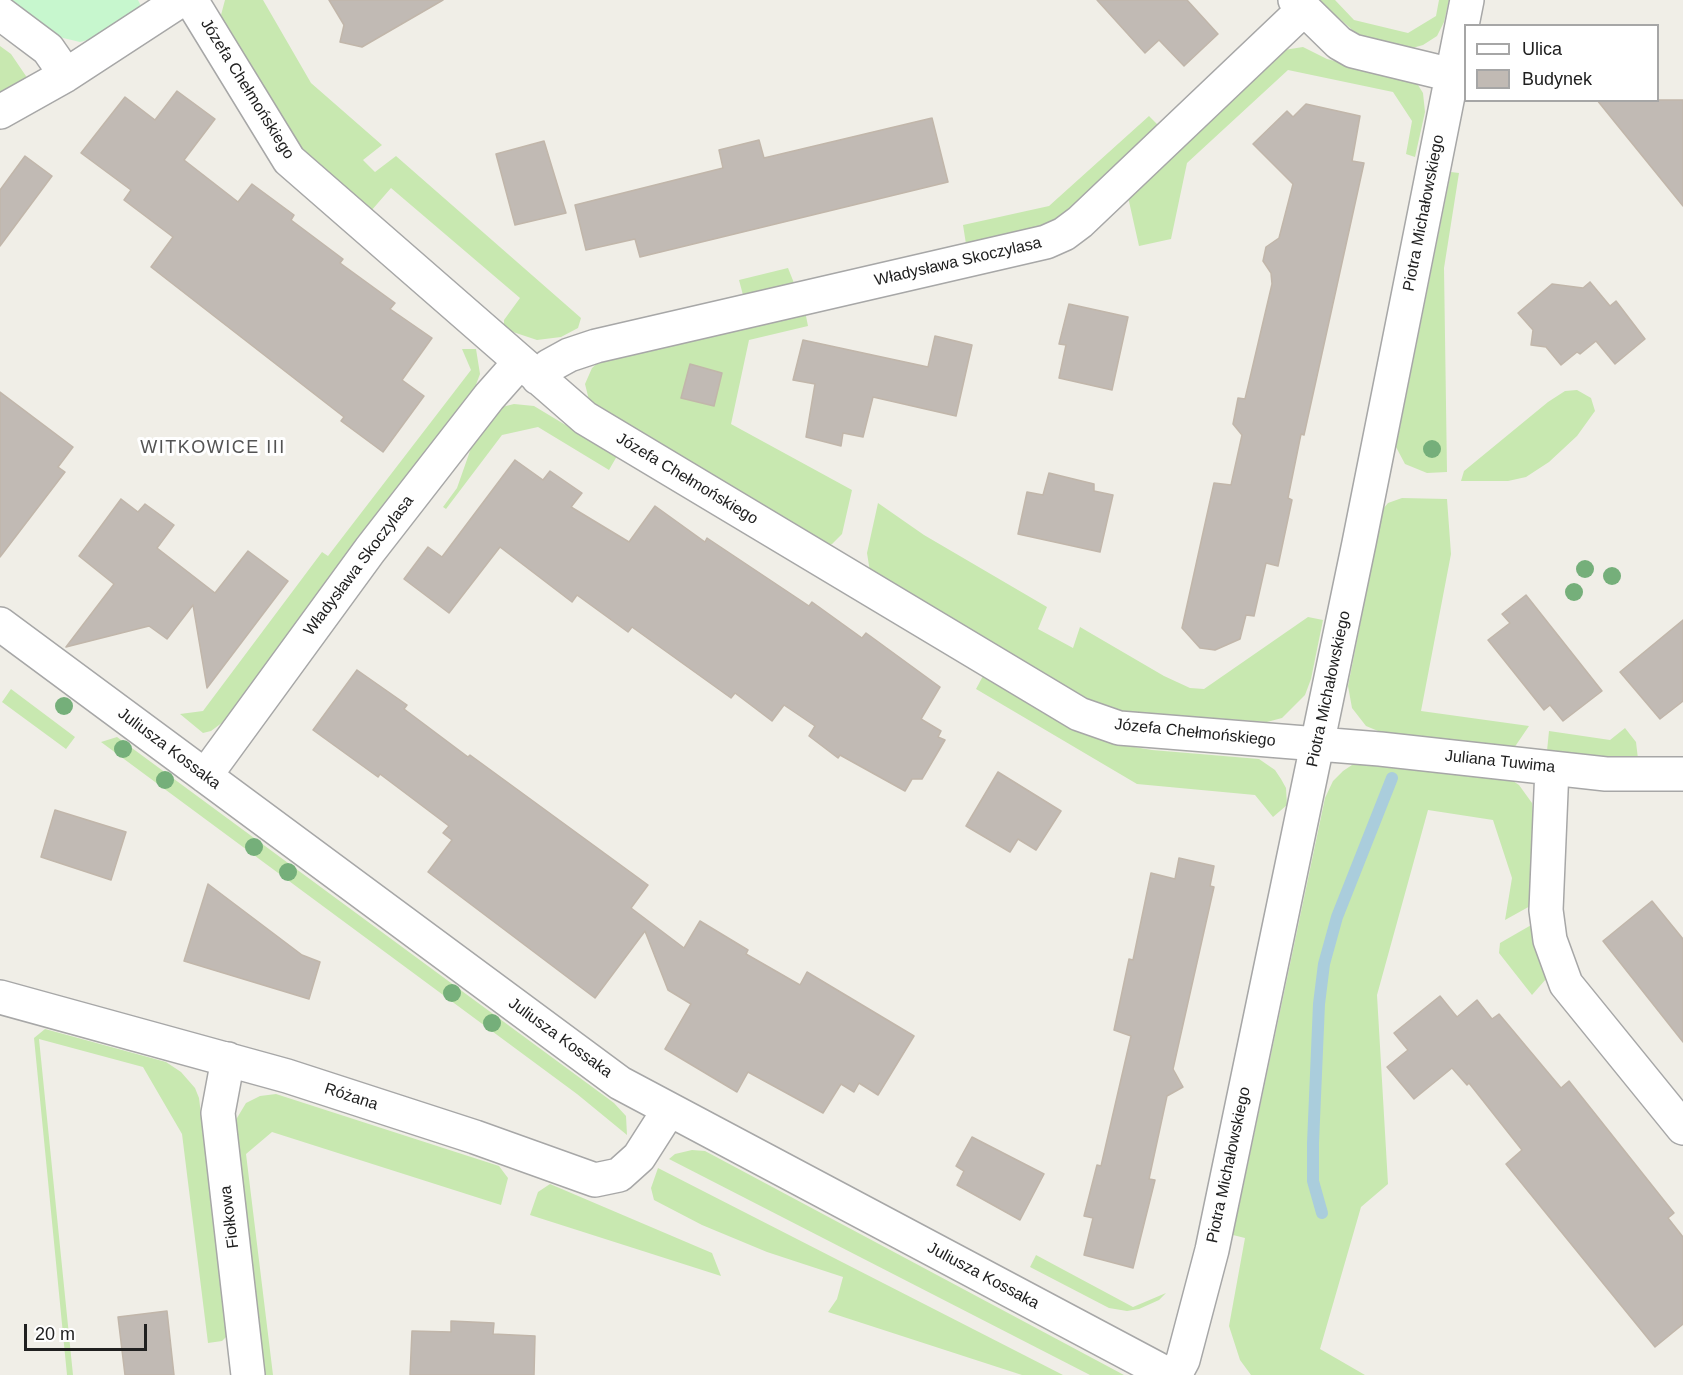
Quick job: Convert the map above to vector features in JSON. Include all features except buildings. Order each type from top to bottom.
[{"type":"street","points":[[0,112],[66,75],[181,0]]},
{"type":"street","name":"Józefa Chełmońskiego","points":[[191,0],[289,160],[585,418],[1079,714],[1119,728],[1317,744]]},
{"type":"street","name":"Piotra Michałowskiego","points":[[1175,1375],[1184,1360],[1203,1291],[1317,744],[1467,0]]},
{"type":"street","points":[[1300,4],[1339,43],[1353,51],[1452,75]]},
{"type":"street","name":"Władysława Skoczylasa","points":[[205,776],[370,550],[489,397],[529,370],[559,361],[596,345],[1046,242],[1064,234],[1080,222],[1300,4]]},
{"type":"street","points":[[0,13],[48,49],[66,75]]},
{"type":"street","name":"Juliusza Kossaka","points":[[0,624],[620,1083],[1169,1375]]},
{"type":"street","name":"Juliana Tuwima","points":[[1317,744],[1606,774],[1683,774]]},
{"type":"street","points":[[1552,768],[1546,910],[1550,940],[1566,984],[1683,1128]]},
{"type":"street","name":"Różana","points":[[0,997],[228,1059],[475,1137],[595,1180],[619,1175],[639,1157],[669,1110]]},
{"type":"street","name":"Fiołkowa","points":[[228,1059],[218,1113],[248,1375]]},
{"type":"green space","points":[[11,0],[138,0],[141,6],[88,40],[80,42],[59,37]]},
{"type":"green space","points":[[225,0],[263,0],[311,83],[382,145],[363,160],[375,172],[396,156],[581,318],[578,328],[561,337],[537,340],[510,331],[504,326],[504,320],[520,298],[391,188],[371,211],[301,151],[225,29],[221,15]]},
{"type":"green space","points":[[1318,0],[1335,0],[1354,20],[1408,33],[1436,16],[1439,0],[1449,0],[1444,22],[1437,36],[1423,45],[1409,49],[1357,34]]},
{"type":"green space","points":[[0,46],[11,54],[28,79],[0,95]]},
{"type":"green space","points":[[1303,47],[1327,59],[1408,80],[1418,85],[1423,93],[1425,112],[1415,157],[1406,154],[1412,121],[1393,92],[1288,70],[1187,163],[1171,239],[1139,246],[1128,197],[1284,50]]},
{"type":"green space","points":[[1149,116],[1158,125],[1065,214],[1039,227],[966,244],[963,225],[1049,206]]},
{"type":"green space","points":[[1451,172],[1459,173],[1444,268],[1447,472],[1427,473],[1405,464],[1396,447]]},
{"type":"green space","points":[[788,268],[794,283],[743,295],[739,280]]},
{"type":"green space","points":[[805,311],[808,326],[749,340],[731,424],[852,490],[842,534],[832,544],[826,545],[595,406],[589,400],[585,384],[592,368],[600,361]]},
{"type":"green space","points":[[462,349],[476,349],[480,374],[471,398],[223,722],[211,731],[203,733],[180,714],[203,711],[322,552],[328,556],[471,370]]},
{"type":"green space","points":[[1577,390],[1591,398],[1595,411],[1577,436],[1549,462],[1526,477],[1508,481],[1461,481],[1464,471],[1548,402],[1565,391]]},
{"type":"green space","points":[[514,404],[534,406],[617,456],[609,470],[538,427],[502,435],[446,509],[443,507],[457,488],[477,431],[502,407]]},
{"type":"green space","points":[[1402,498],[1447,499],[1451,554],[1421,711],[1529,726],[1514,748],[1383,733],[1366,726],[1352,708],[1348,686],[1383,509],[1388,503]]},
{"type":"green space","points":[[878,503],[924,535],[1047,607],[1038,629],[1073,648],[1080,627],[1164,676],[1190,688],[1204,689],[1308,617],[1323,620],[1311,679],[1305,695],[1282,718],[1267,722],[1120,711],[1084,700],[870,572],[867,553]]},
{"type":"green space","points":[[983,676],[1075,729],[1117,744],[1152,750],[1259,759],[1275,770],[1281,779],[1286,788],[1287,805],[1273,817],[1255,795],[1137,784],[976,689]]},
{"type":"green space","points":[[11,689],[75,737],[66,749],[2,702]]},
{"type":"green space","points":[[1625,728],[1636,742],[1638,759],[1547,751],[1549,731],[1610,740]]},
{"type":"green space","points":[[117,737],[614,1103],[626,1116],[627,1135],[577,1094],[101,742]]},
{"type":"green space","points":[[1363,764],[1492,777],[1513,781],[1519,785],[1532,803],[1534,821],[1532,905],[1505,920],[1512,878],[1493,820],[1428,810],[1377,995],[1388,1184],[1361,1207],[1320,1349],[1365,1375],[1251,1375],[1240,1360],[1229,1326],[1245,1238],[1233,1235],[1325,798],[1333,781],[1343,771],[1352,765]]},
{"type":"green space","points":[[1533,924],[1536,947],[1546,979],[1532,995],[1499,953],[1500,943]]},
{"type":"green space","points":[[45,1029],[166,1062],[181,1072],[195,1088],[199,1098],[228,1335],[222,1341],[208,1343],[182,1134],[143,1067],[39,1039],[73,1375],[67,1375],[34,1038]]},
{"type":"green space","points":[[276,1094],[499,1166],[508,1178],[501,1205],[272,1132],[246,1154],[273,1375],[265,1375],[234,1123],[246,1103],[260,1096]]},
{"type":"green space","points":[[692,1150],[705,1151],[1124,1375],[1090,1375],[669,1159],[675,1154]]},
{"type":"green space","points":[[658,1168],[1063,1375],[1022,1375],[828,1312],[837,1299],[843,1277],[767,1252],[702,1225],[654,1200],[651,1188]]},
{"type":"green space","points":[[550,1184],[712,1253],[721,1276],[530,1215],[538,1192]]},
{"type":"green space","points":[[1036,1255],[1133,1307],[1166,1293],[1159,1300],[1139,1309],[1127,1311],[1109,1308],[1030,1267]]},
{"type":"waterway","points":[[1322,1213],[1313,1181],[1313,1143],[1319,1004],[1324,964],[1337,917],[1392,778]]},
{"type":"district","name":"WITKOWICE III","points":[[213,448]]}]
